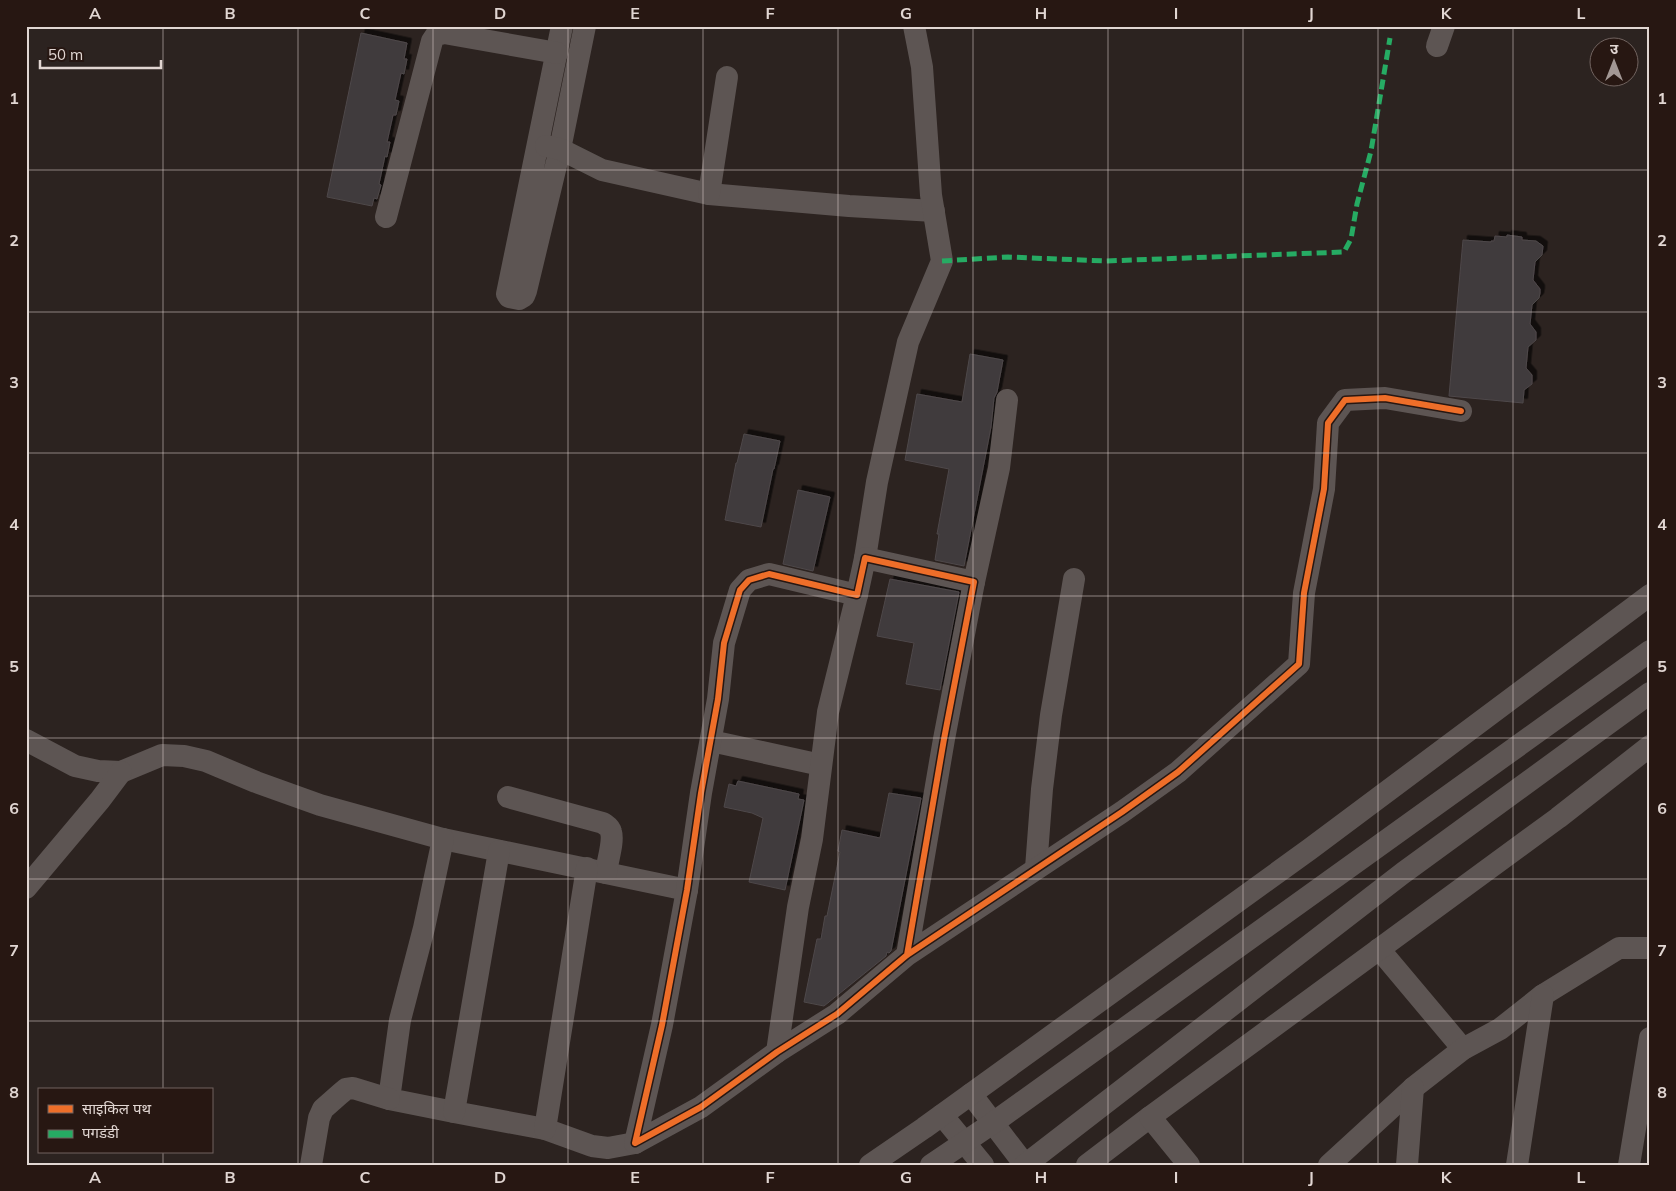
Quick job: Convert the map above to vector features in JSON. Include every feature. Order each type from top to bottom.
[{"type":"street","points":[[562,26],[557,53],[549,147],[526,291],[524,296],[514,299],[509,298],[507,294],[549,147],[585,26]]},
{"type":"street","points":[[777,1052],[798,907],[812,839],[828,712],[865,558],[877,482],[908,342],[942,261],[934,211],[925,125],[922,67],[914,26]]},
{"type":"street","points":[[386,217],[432,41],[436,35],[444,32],[557,53]]},
{"type":"street","points":[[709,194],[727,77]]},
{"type":"street","points":[[549,147],[602,170],[709,194],[934,211]]},
{"type":"street","points":[[595,1165],[628,1145],[701,1107],[777,1052],[837,1014],[907,955],[1122,812],[1178,772],[1299,664],[1304,593],[1324,489],[1328,423],[1345,400],[1385,398],[1461,411]]},
{"type":"street","points":[[907,955],[944,739],[974,582],[999,468],[1007,400]]},
{"type":"street","points":[[865,558],[974,582]]},
{"type":"street","points":[[628,1145],[662,1025],[687,890],[718,699],[724,643],[740,590],[749,580],[769,574],[857,595]]},
{"type":"street","points":[[1036,868],[1042,788],[1051,715],[1074,579]]},
{"type":"street","points":[[870,1165],[1310,849],[1650,595]]},
{"type":"street","points":[[931,1165],[993,1123],[1650,651]]},
{"type":"street","points":[[971,1094],[1025,1165],[1403,873],[1650,693]]},
{"type":"street","points":[[26,740],[75,766],[98,771],[121,772],[162,755],[184,756],[206,761],[256,782],[320,805],[443,839],[687,890]]},
{"type":"street","points":[[711,741],[821,765]]},
{"type":"street","points":[[1087,1165],[1558,818],[1650,746]]},
{"type":"street","points":[[26,888],[121,772]]},
{"type":"street","points":[[508,797],[603,823],[609,827],[612,839],[596,870],[545,1128]]},
{"type":"street","points":[[389,1099],[400,1020],[424,928],[443,839]]},
{"type":"street","points":[[454,1112],[499,851]]},
{"type":"street","points":[[1329,1165],[1413,1088],[1462,1049],[1500,1029],[1543,995],[1619,948],[1650,948]]},
{"type":"street","points":[[1379,949],[1462,1049]]},
{"type":"street","points":[[1517,1165],[1543,995]]},
{"type":"street","points":[[1629,1165],[1650,1038]]},
{"type":"street","points":[[311,1165],[319,1118],[323,1109],[346,1089],[353,1088],[389,1099],[545,1128],[592,1146],[608,1148],[628,1145]]},
{"type":"street","points":[[1407,1165],[1413,1088]]},
{"type":"street","points":[[942,1115],[983,1165]]},
{"type":"street","points":[[1150,1118],[1189,1165]]},
{"type":"building","points":[[361,33],[407,43],[404,59],[407,59],[404,74],[401,73],[395,100],[399,101],[396,115],[393,115],[387,142],[390,142],[379,184],[381,185],[377,199],[374,198],[372,206],[327,197]]},
{"type":"building","points":[[1507,235],[1522,237],[1522,240],[1536,241],[1543,246],[1542,255],[1535,262],[1533,280],[1540,289],[1540,293],[1539,298],[1532,305],[1530,324],[1536,332],[1536,340],[1528,347],[1526,368],[1532,375],[1532,384],[1524,390],[1523,403],[1449,396],[1463,240],[1491,242],[1494,241],[1495,236],[1507,237]]},
{"type":"building","points":[[970,354],[1003,360],[997,392],[994,398],[991,427],[964,566],[935,560],[939,534],[937,534],[949,469],[905,460],[917,394],[962,402]]},
{"type":"building","points":[[744,434],[780,441],[761,527],[725,520],[736,463]]},
{"type":"building","points":[[798,490],[830,497],[813,571],[783,564]]},
{"type":"building","points":[[890,579],[959,592],[940,690],[906,684],[914,643],[877,636]]},
{"type":"building","points":[[738,781],[799,794],[798,799],[804,800],[785,890],[749,882],[763,818],[752,813],[724,807],[729,784],[736,786]]},
{"type":"building","points":[[889,793],[921,798],[891,951],[887,952],[886,956],[824,1006],[804,1002],[817,939],[821,939],[825,916],[827,916],[840,852],[838,851],[842,830],[880,838]]},
{"type":"marked path","points":[[942,261],[1008,257],[1106,261],[1344,252],[1351,239],[1357,204],[1371,151],[1390,38]]},
{"type":"cycle path","points":[[907,955],[944,739],[974,582],[865,558],[857,595],[769,574],[749,580],[740,590],[724,643],[718,699],[701,793],[687,890],[662,1025],[635,1143],[701,1107],[777,1052],[837,1014],[907,955],[1122,812],[1178,772],[1299,664],[1304,593],[1324,489],[1328,423],[1345,400],[1385,398],[1461,411]]}]
